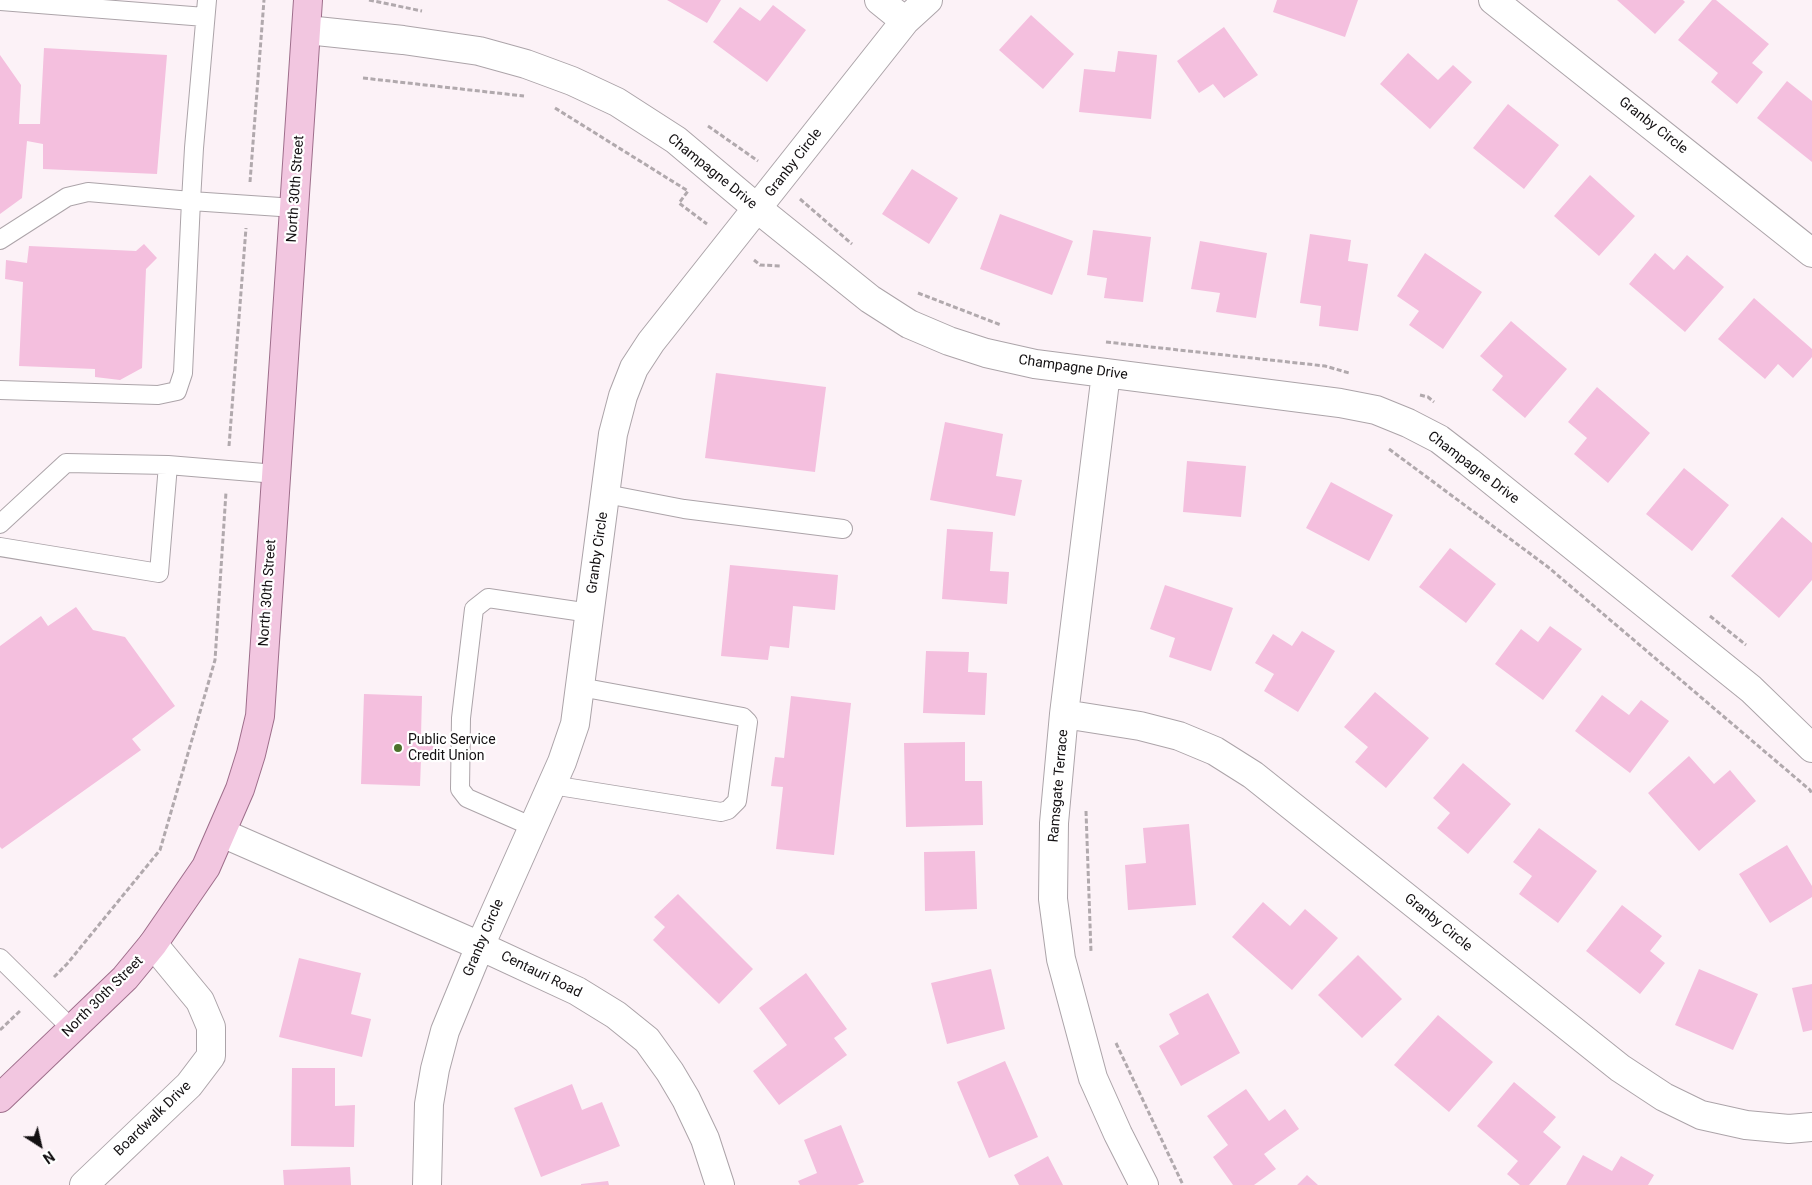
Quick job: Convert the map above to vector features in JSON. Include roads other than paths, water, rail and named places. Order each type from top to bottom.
[{"type":"main road","name":"North 30th Street","points":[[0,1098],[125,978],[154,944],[206,867],[240,789],[251,754],[260,716],[308,0]]},
{"type":"street","points":[[879,0],[905,21]]},
{"type":"street","name":"Granby Circle","points":[[427,1185],[429,1104],[435,1069],[445,1031],[480,946],[552,785],[575,724],[613,434],[623,396],[634,368],[651,342],[758,210],[905,21],[928,0]]},
{"type":"street","name":"Granby Circle","points":[[1493,0],[1812,253]]},
{"type":"street","name":"Champagne Drive","points":[[307,30],[403,40],[479,51],[526,64],[572,81],[618,102],[676,140],[758,210],[870,300],[909,324],[949,341],[986,353],[1035,364],[1340,402],[1376,410],[1408,423],[1439,439],[1469,462],[1751,689],[1812,748]]},
{"type":"street","name":"Ramsgate Terrace","points":[[1106,373],[1064,714],[1054,823],[1052,899],[1061,959],[1093,1078],[1118,1134],[1144,1185]]},
{"type":"street","name":"Granby Circle","points":[[1064,714],[1140,726],[1179,736],[1216,751],[1253,775],[1620,1068],[1664,1097],[1701,1115],[1746,1125],[1789,1129],[1812,1127]]},
{"type":"street","name":"Centauri Road","points":[[222,833],[480,946],[577,991],[616,1015],[647,1040],[670,1072],[686,1099],[705,1139],[720,1185]]},
{"type":"street","name":"Boardwalk Drive","points":[[84,1185],[189,1085],[210,1056],[211,1027],[200,1001],[154,944]]},
{"type":"lane","points":[[0,1],[206,9],[194,148],[184,373],[177,391],[158,395],[0,390]]},
{"type":"lane","points":[[0,240],[67,197],[88,192],[295,208]]},
{"type":"lane","points":[[0,524],[66,463],[168,464],[276,474]]},
{"type":"lane","points":[[0,547],[159,574],[168,464]]},
{"type":"lane","points":[[606,494],[684,510],[843,529]]},
{"type":"lane","points":[[533,827],[467,798],[460,789],[461,718],[474,609],[488,598],[590,613]]},
{"type":"lane","points":[[552,785],[721,812],[728,810],[737,801],[748,722],[743,717],[580,687]]},
{"type":"lane","points":[[0,958],[72,1029]]},
{"type":"place","name":"Public Service Credit Union","points":[[398,748]]}]
